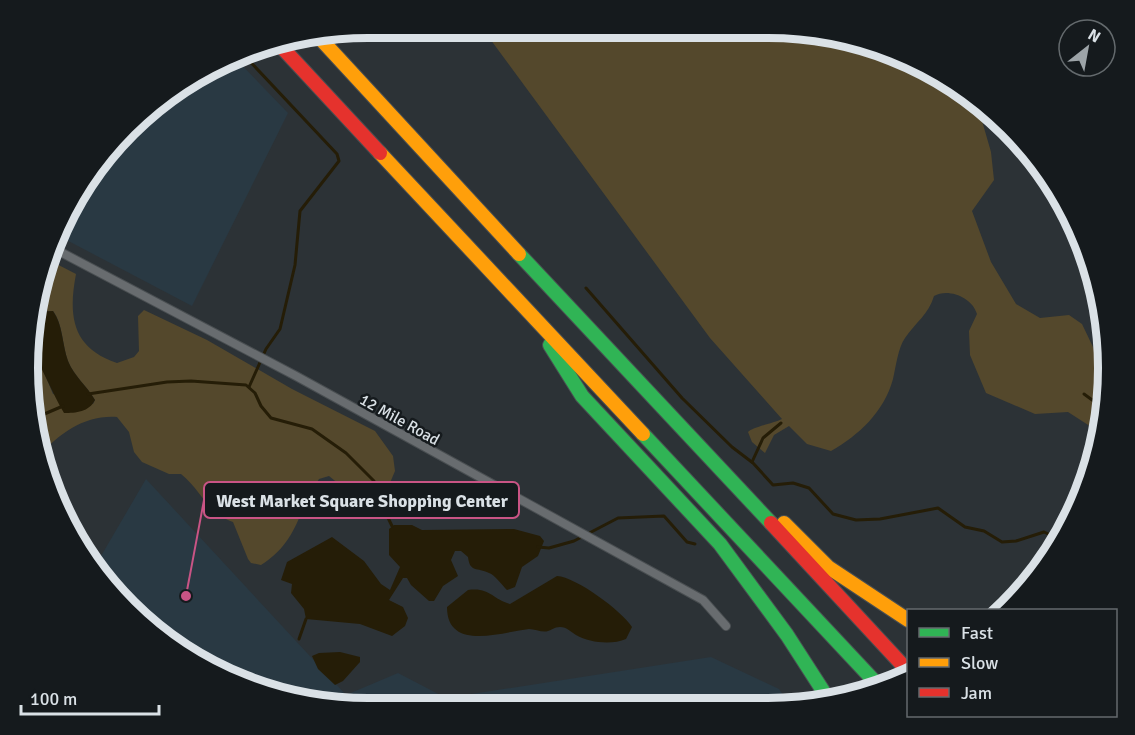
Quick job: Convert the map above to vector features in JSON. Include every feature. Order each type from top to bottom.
[{"type":"highway","points":[[322,40],[486,220],[905,667]]},
{"type":"highway","points":[[283,49],[873,680]]},
{"type":"highway","points":[[531,316],[582,396],[720,544],[788,635],[823,693]]},
{"type":"highway","points":[[744,493],[779,519],[828,567],[907,619]]},
{"type":"street","name":"12 Mile Road","points":[[59,251],[296,376],[703,600],[726,626]]},
{"type":"shaded area","points":[[489,38],[789,38],[811,40],[874,55],[913,72],[951,93],[980,116],[991,152],[994,180],[972,211],[991,262],[1016,304],[1040,318],[1069,315],[1082,324],[1097,356],[1097,389],[1092,427],[1068,412],[1035,414],[986,393],[970,355],[969,331],[977,314],[965,299],[946,293],[934,296],[925,313],[905,338],[889,391],[877,412],[861,430],[831,451],[807,444],[789,426],[774,435],[765,453],[752,442],[748,432],[782,419],[710,338]]},
{"type":"shaded area","points":[[240,63],[288,113],[192,306],[64,239],[93,184],[134,134],[184,93]]},
{"type":"shaded area","points":[[935,83],[970,108],[942,92]]},
{"type":"shaded area","points":[[54,263],[76,274],[73,304],[77,329],[90,349],[102,357],[117,363],[134,357],[139,351],[138,316],[144,310],[207,340],[292,389],[375,431],[393,456],[395,471],[384,497],[373,507],[366,506],[329,476],[319,479],[296,526],[283,546],[261,565],[251,563],[233,522],[210,507],[181,474],[169,474],[142,462],[134,452],[129,432],[117,417],[84,422],[65,433],[48,447],[40,411],[38,360],[53,394],[93,404],[95,400],[68,361],[59,322],[53,311],[42,312]]},
{"type":"shaded area","points":[[53,311],[56,316],[68,361],[95,400],[82,411],[64,413],[38,362],[42,312]]},
{"type":"shaded area","points":[[146,479],[346,695],[398,673],[446,698],[368,698],[324,695],[282,686],[241,672],[184,642],[150,616],[119,585],[99,559]]},
{"type":"shaded area","points":[[394,525],[412,525],[422,530],[514,529],[540,536],[544,541],[538,556],[522,567],[515,587],[507,590],[491,574],[472,568],[468,557],[461,551],[455,551],[451,560],[458,576],[443,586],[434,601],[429,601],[411,585],[407,578],[403,578],[389,600],[403,607],[408,618],[405,626],[392,636],[360,624],[306,619],[304,609],[291,593],[292,584],[281,580],[287,562],[332,537],[364,561],[381,584],[390,590],[400,567],[389,555],[389,529]]},
{"type":"shaded area","points":[[557,576],[586,588],[619,612],[632,627],[626,639],[614,642],[594,641],[560,627],[546,631],[529,629],[491,635],[466,635],[456,630],[449,621],[447,607],[468,590],[481,590],[510,604]]},
{"type":"shaded area","points":[[340,652],[360,657],[360,662],[343,681],[335,685],[318,669],[312,656],[319,653]]},
{"type":"shaded area","points":[[711,657],[779,689],[784,697],[446,698]]},
{"type":"waterway","points":[[249,60],[337,154],[339,161],[300,211],[295,265],[280,329],[266,349],[249,387]]},
{"type":"waterway","points":[[586,288],[682,398],[732,447],[753,463],[773,485],[793,483],[809,488],[833,514],[856,520],[880,519],[938,508],[965,527],[984,531],[1002,542],[1016,541],[1044,532],[1051,535]]},
{"type":"waterway","points":[[88,394],[167,382],[191,381],[246,385],[255,393],[261,406],[271,418],[312,429],[346,453],[374,481],[377,495],[392,526]]},
{"type":"waterway","points":[[1084,394],[1096,403]]},
{"type":"waterway","points":[[41,415],[63,406]]},
{"type":"waterway","points":[[752,462],[763,438],[781,423]]},
{"type":"waterway","points":[[538,547],[549,548],[574,541],[618,518],[664,516],[687,542],[695,544]]},
{"type":"waterway","points":[[299,639],[306,619]]},
{"type":"traffic: fast","points":[[519,254],[771,523]]},
{"type":"traffic: fast","points":[[550,345],[582,396],[720,544],[787,635],[824,693]]},
{"type":"traffic: fast","points":[[643,434],[873,680]]},
{"type":"traffic: slow","points":[[322,40],[519,254]]},
{"type":"traffic: slow","points":[[380,153],[643,434]]},
{"type":"traffic: slow","points":[[784,523],[828,567],[907,619]]},
{"type":"traffic: jam","points":[[283,49],[380,153]]},
{"type":"traffic: jam","points":[[771,523],[904,667]]},
{"type":"place","name":"West Market Square Shopping Center","points":[[186,596]]}]
